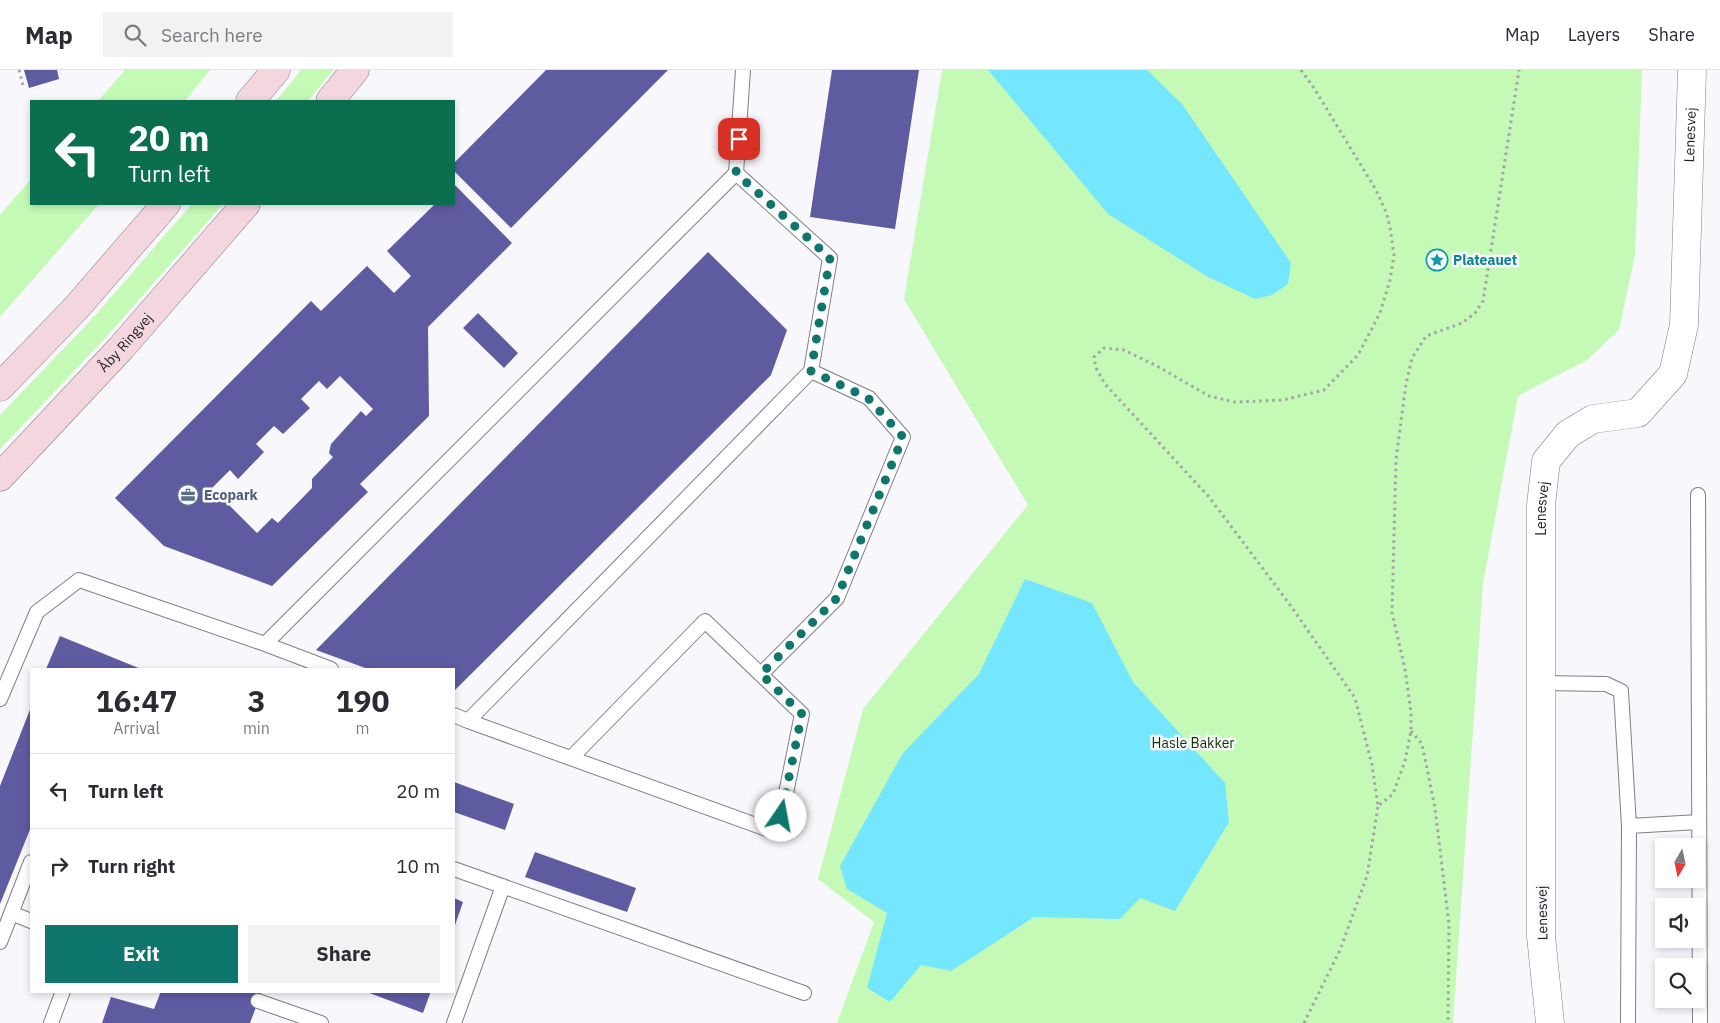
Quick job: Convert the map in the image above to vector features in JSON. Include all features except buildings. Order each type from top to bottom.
[{"type":"main road","points":[[251,100],[276,70]]},
{"type":"main road","points":[[331,100],[355,70]]},
{"type":"main road","points":[[0,388],[77,307],[165,205]]},
{"type":"main road","name":"Åby Ringvej","points":[[0,477],[121,348],[245,205]]},
{"type":"street","name":"Lenesvej","points":[[1550,1023],[1541,936],[1542,683],[1540,505],[1546,461],[1568,434],[1593,419],[1638,414],[1673,374],[1684,325],[1692,70]]},
{"type":"lane","points":[[265,644],[736,173],[743,70]]},
{"type":"lane","points":[[468,721],[811,371],[830,258],[736,173]]},
{"type":"lane","points":[[761,674],[837,598],[903,437],[868,398],[811,371]]},
{"type":"lane","points":[[1698,495],[1700,1023]]},
{"type":"lane","points":[[0,698],[37,612],[79,580],[265,644],[328,668]]},
{"type":"lane","points":[[455,715],[468,721],[778,833],[802,714],[705,621],[571,758]]},
{"type":"lane","points":[[1542,683],[1606,684],[1621,691],[1629,826],[1628,1023]]},
{"type":"lane","points":[[1629,826],[1699,822]]},
{"type":"lane","points":[[0,942],[30,864]]},
{"type":"lane","points":[[455,869],[804,993]]},
{"type":"lane","points":[[455,1023],[503,886]]},
{"type":"lane","points":[[10,913],[30,921]]},
{"type":"lane","points":[[51,1023],[61,993]]},
{"type":"lane","points":[[258,1001],[321,1023]]},
{"type":"path","points":[[19,70],[24,89]]},
{"type":"path","points":[[1301,70],[1376,190],[1386,212],[1390,228],[1394,255],[1390,280],[1380,313],[1358,355],[1324,390],[1284,400],[1234,402],[1209,396],[1157,366],[1124,350],[1104,348],[1094,357],[1096,368],[1105,384],[1209,497],[1288,602],[1354,698],[1372,765],[1378,806],[1367,876],[1340,950],[1304,1023]]},
{"type":"path","points":[[1378,806],[1392,794],[1405,761],[1411,731],[1411,712],[1405,669],[1392,613],[1396,459],[1406,384],[1412,358],[1426,336],[1462,323],[1475,313],[1483,301],[1519,70]]},
{"type":"path","points":[[1411,731],[1422,744],[1436,818],[1449,924],[1448,1023]]},
{"type":"green space","points":[[125,70],[210,70],[186,100],[99,100]]},
{"type":"green space","points":[[301,70],[333,70],[309,100],[277,100]]},
{"type":"green space","name":"Hasle Bakker","points":[[942,70],[1642,70],[1635,255],[1619,330],[1587,360],[1518,396],[1483,583],[1453,1023],[837,1023],[874,922],[818,879],[863,709],[1028,505],[904,299]]},
{"type":"green space","points":[[30,180],[30,205],[98,205],[0,317],[0,215]]},
{"type":"green space","points":[[191,205],[222,205],[109,334],[0,449],[0,415],[92,319]]},
{"type":"water","points":[[988,70],[1147,70],[1182,104],[1291,263],[1288,284],[1272,295],[1255,299],[1208,277],[1108,214]]},
{"type":"water","points":[[1025,579],[1092,603],[1133,682],[1225,783],[1229,822],[1175,911],[1140,898],[1120,919],[1034,917],[951,971],[921,965],[890,1002],[867,988],[887,913],[847,889],[840,866],[903,753],[979,674]]},
{"type":"place","name":"Plateauet","points":[[1437,260]]},
{"type":"place","name":"Ecopark","points":[[188,495]]},
{"type":"route","points":[[739,139],[736,173],[830,258],[811,371],[868,398],[903,437],[837,598],[761,674],[802,714],[781,816]]}]
